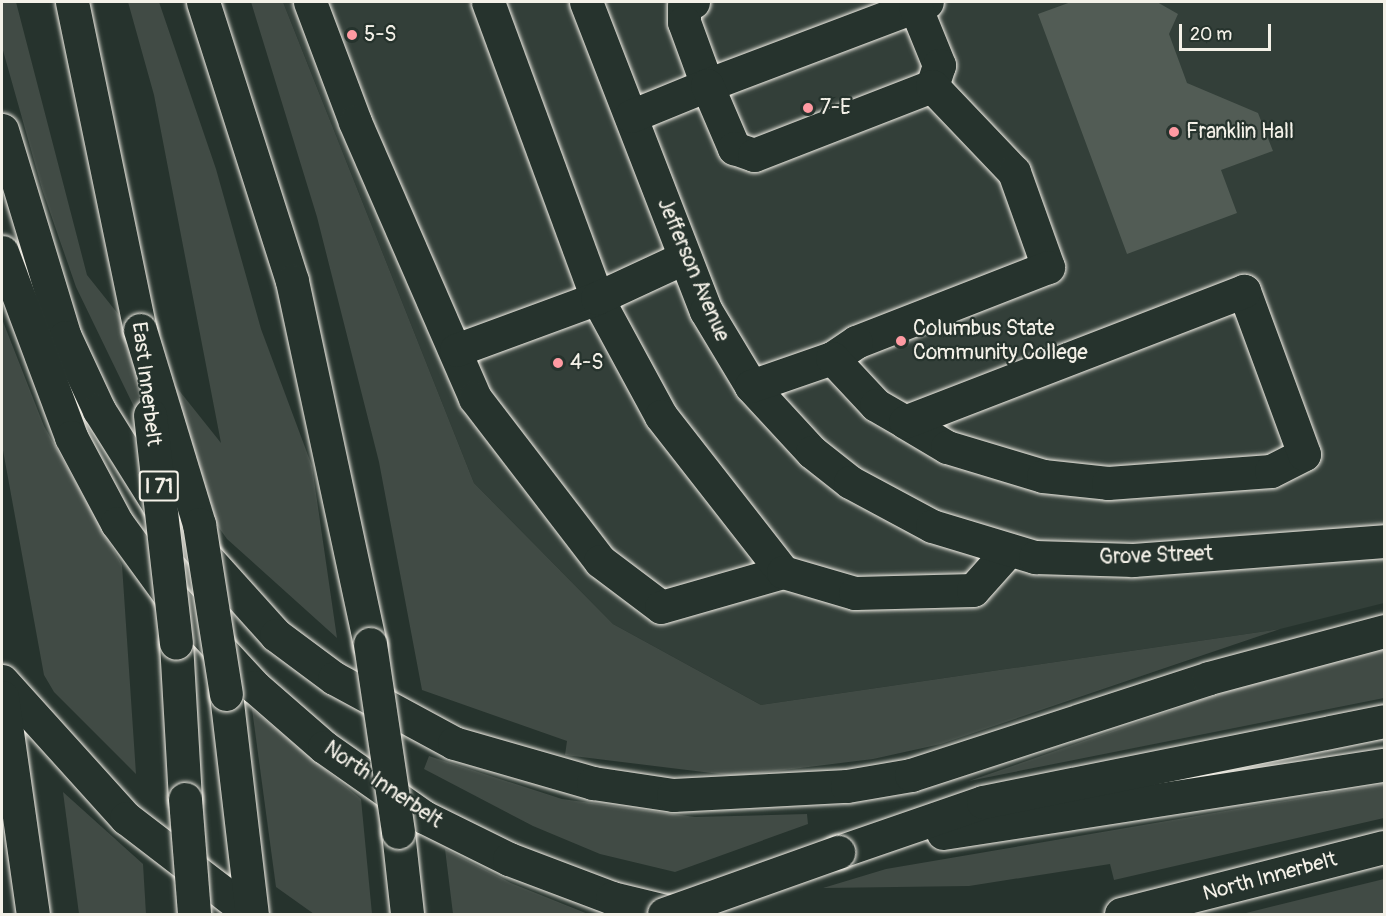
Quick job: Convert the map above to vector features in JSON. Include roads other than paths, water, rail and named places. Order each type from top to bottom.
[{"type":"main road","name":"East Innerbelt","points":[[72,2],[140,330],[176,643],[194,915]]},
{"type":"main road","points":[[203,2],[292,281],[370,644],[398,832],[407,915]]},
{"type":"main road","points":[[310,2],[354,122],[476,398],[600,561],[661,607],[783,572],[855,593],[973,590],[1007,552]]},
{"type":"main road","points":[[488,2],[597,298],[661,416],[783,572]]},
{"type":"main road","name":"Jefferson Avenue","points":[[586,2],[705,311],[751,386],[812,452],[850,482],[932,526]]},
{"type":"main road","points":[[693,2],[684,5],[684,22],[707,85],[734,148],[754,155],[933,86]]},
{"type":"main road","points":[[631,116],[921,4],[939,65],[933,86]]},
{"type":"main road","points":[[751,386],[832,358],[856,342],[1048,267],[1014,172],[933,86]]},
{"type":"main road","points":[[2,129],[65,337],[99,410],[158,504],[276,635],[334,678],[454,743],[593,783],[673,795],[847,786],[922,772],[1209,678],[1384,631]]},
{"type":"main road","name":"North Innerbelt","points":[[2,252],[71,437],[117,523],[168,593],[255,687],[324,747],[424,817],[509,859],[612,898],[678,915]]},
{"type":"main road","points":[[456,350],[597,298],[683,258]]},
{"type":"main road","points":[[832,358],[876,405],[905,422],[957,450],[1043,476],[1108,483],[1271,471],[1304,454],[1244,291],[905,422]]},
{"type":"main road","points":[[140,330],[199,524],[226,694],[252,915]]},
{"type":"main road","name":"Grove Street","points":[[932,526],[1007,552],[1133,560],[1384,541]]},
{"type":"main road","points":[[2,681],[126,818],[252,915]]},
{"type":"main road","points":[[2,697],[33,915]]},
{"type":"main road","points":[[664,915],[983,802],[1384,721]]},
{"type":"main road","points":[[838,852],[1053,813],[1384,765]]},
{"type":"main road","name":"North Innerbelt","points":[[1121,915],[1384,847]]},
{"type":"place","name":"5-S","points":[[352,35]]},
{"type":"place","name":"7-E","points":[[808,108]]},
{"type":"place","name":"Franklin Hall","points":[[1174,132]]},
{"type":"place","name":"Columbus State Community College","points":[[901,341]]},
{"type":"place","name":"4-S","points":[[558,363]]}]
